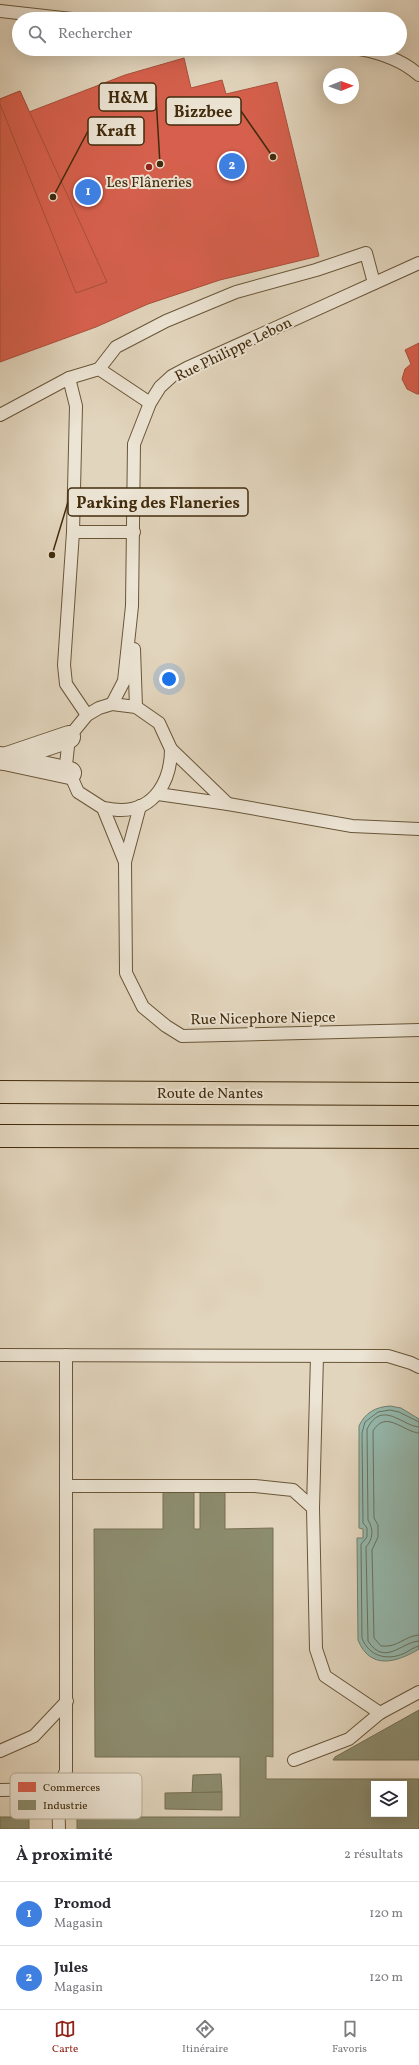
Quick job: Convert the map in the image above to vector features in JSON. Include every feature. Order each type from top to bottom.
[{"type":"highway","name":"Route de Nantes","points":[[0,1092],[419,1094]]},
{"type":"highway","points":[[0,1136],[419,1137]]},
{"type":"street","points":[[2,758],[69,737]]},
{"type":"street","points":[[2,758],[68,769]]},
{"type":"lane","points":[[0,11],[12,12]]},
{"type":"lane","points":[[388,56],[399,61],[419,75]]},
{"type":"lane","points":[[0,415],[69,378],[99,369],[116,347],[166,321],[236,292],[316,270],[366,253],[374,283]]},
{"type":"lane","name":"Rue Philippe Lebon","points":[[112,704],[124,681],[132,606],[134,444],[150,403],[160,387],[172,376],[187,368],[419,263]]},
{"type":"lane","points":[[99,369],[150,403]]},
{"type":"lane","points":[[69,378],[76,406],[73,532],[64,665],[66,684],[87,715]]},
{"type":"lane","points":[[73,532],[134,532]]},
{"type":"lane","points":[[132,606],[136,707]]},
{"type":"lane","points":[[171,749],[171,764],[167,780],[158,794],[140,806],[122,810],[103,808],[78,792],[68,769],[69,737],[87,715],[99,708],[112,704],[136,707],[159,723],[171,749],[228,804]]},
{"type":"lane","points":[[158,794],[228,804],[352,826],[419,829]]},
{"type":"lane","points":[[126,862],[140,806]]},
{"type":"lane","name":"Rue Nicephore Niepce","points":[[103,808],[126,862],[126,973],[143,1007],[166,1026],[182,1036],[419,1030]]},
{"type":"lane","points":[[0,1355],[388,1356],[411,1363],[419,1368]]},
{"type":"lane","points":[[65,1773],[67,1701],[66,1355]]},
{"type":"lane","points":[[317,1356],[314,1508],[316,1649],[325,1676],[380,1713]]},
{"type":"lane","points":[[66,1486],[255,1486],[293,1490],[314,1508]]},
{"type":"lane","points":[[294,1760],[349,1739],[380,1713],[419,1692]]},
{"type":"lane","points":[[0,1751],[34,1736],[67,1701]]},
{"type":"lane","points":[[0,1790],[10,1790]]},
{"type":"lane","points":[[59,1819],[59,1829]]},
{"type":"water","points":[[390,1406],[401,1408],[419,1419],[419,1649],[401,1658],[384,1661],[377,1660],[369,1656],[363,1650],[358,1640],[357,1538],[363,1538],[363,1529],[359,1528],[359,1426],[367,1414],[375,1409]]},
{"type":"building: Commerces","name":"Les Flâneries","points":[[184,58],[191,88],[222,80],[226,94],[277,82],[319,256],[220,280],[148,304],[96,327],[0,362],[0,99],[20,91],[29,112],[125,75]]},
{"type":"building: Commerces","points":[[20,91],[107,282],[76,293],[0,104],[0,99]]},
{"type":"building: Commerces","points":[[419,343],[419,394],[417,394],[407,389],[402,379],[405,369],[411,364],[405,350]]},
{"type":"building: Industrie","points":[[225,1490],[225,1529],[273,1528],[273,1757],[266,1756],[266,1779],[419,1779],[419,1829],[77,1829],[77,1819],[142,1819],[142,1817],[240,1817],[240,1757],[95,1757],[94,1529],[163,1529],[163,1491],[194,1491],[194,1529],[200,1529],[200,1491]]},
{"type":"building: Industrie","points":[[419,1710],[419,1760],[333,1760],[335,1757]]},
{"type":"building: Industrie","points":[[221,1774],[222,1792],[192,1793],[193,1775]]},
{"type":"building: Industrie","points":[[222,1792],[222,1810],[165,1809],[165,1793]]},
{"type":"building: Industrie","points":[[0,1817],[10,1817],[10,1819],[29,1819],[29,1829],[0,1829]]},
{"type":"place","name":"Bizzbee","points":[[273,157]]},
{"type":"place","name":"H&M","points":[[160,164]]},
{"type":"place","name":"Jules","points":[[232,166]]},
{"type":"place","name":"Les Flâneries","points":[[149,167]]},
{"type":"place","name":"Promod","points":[[88,192]]},
{"type":"place","name":"Kraft","points":[[53,197]]},
{"type":"place","name":"Parking des Flaneries","points":[[52,555]]}]
